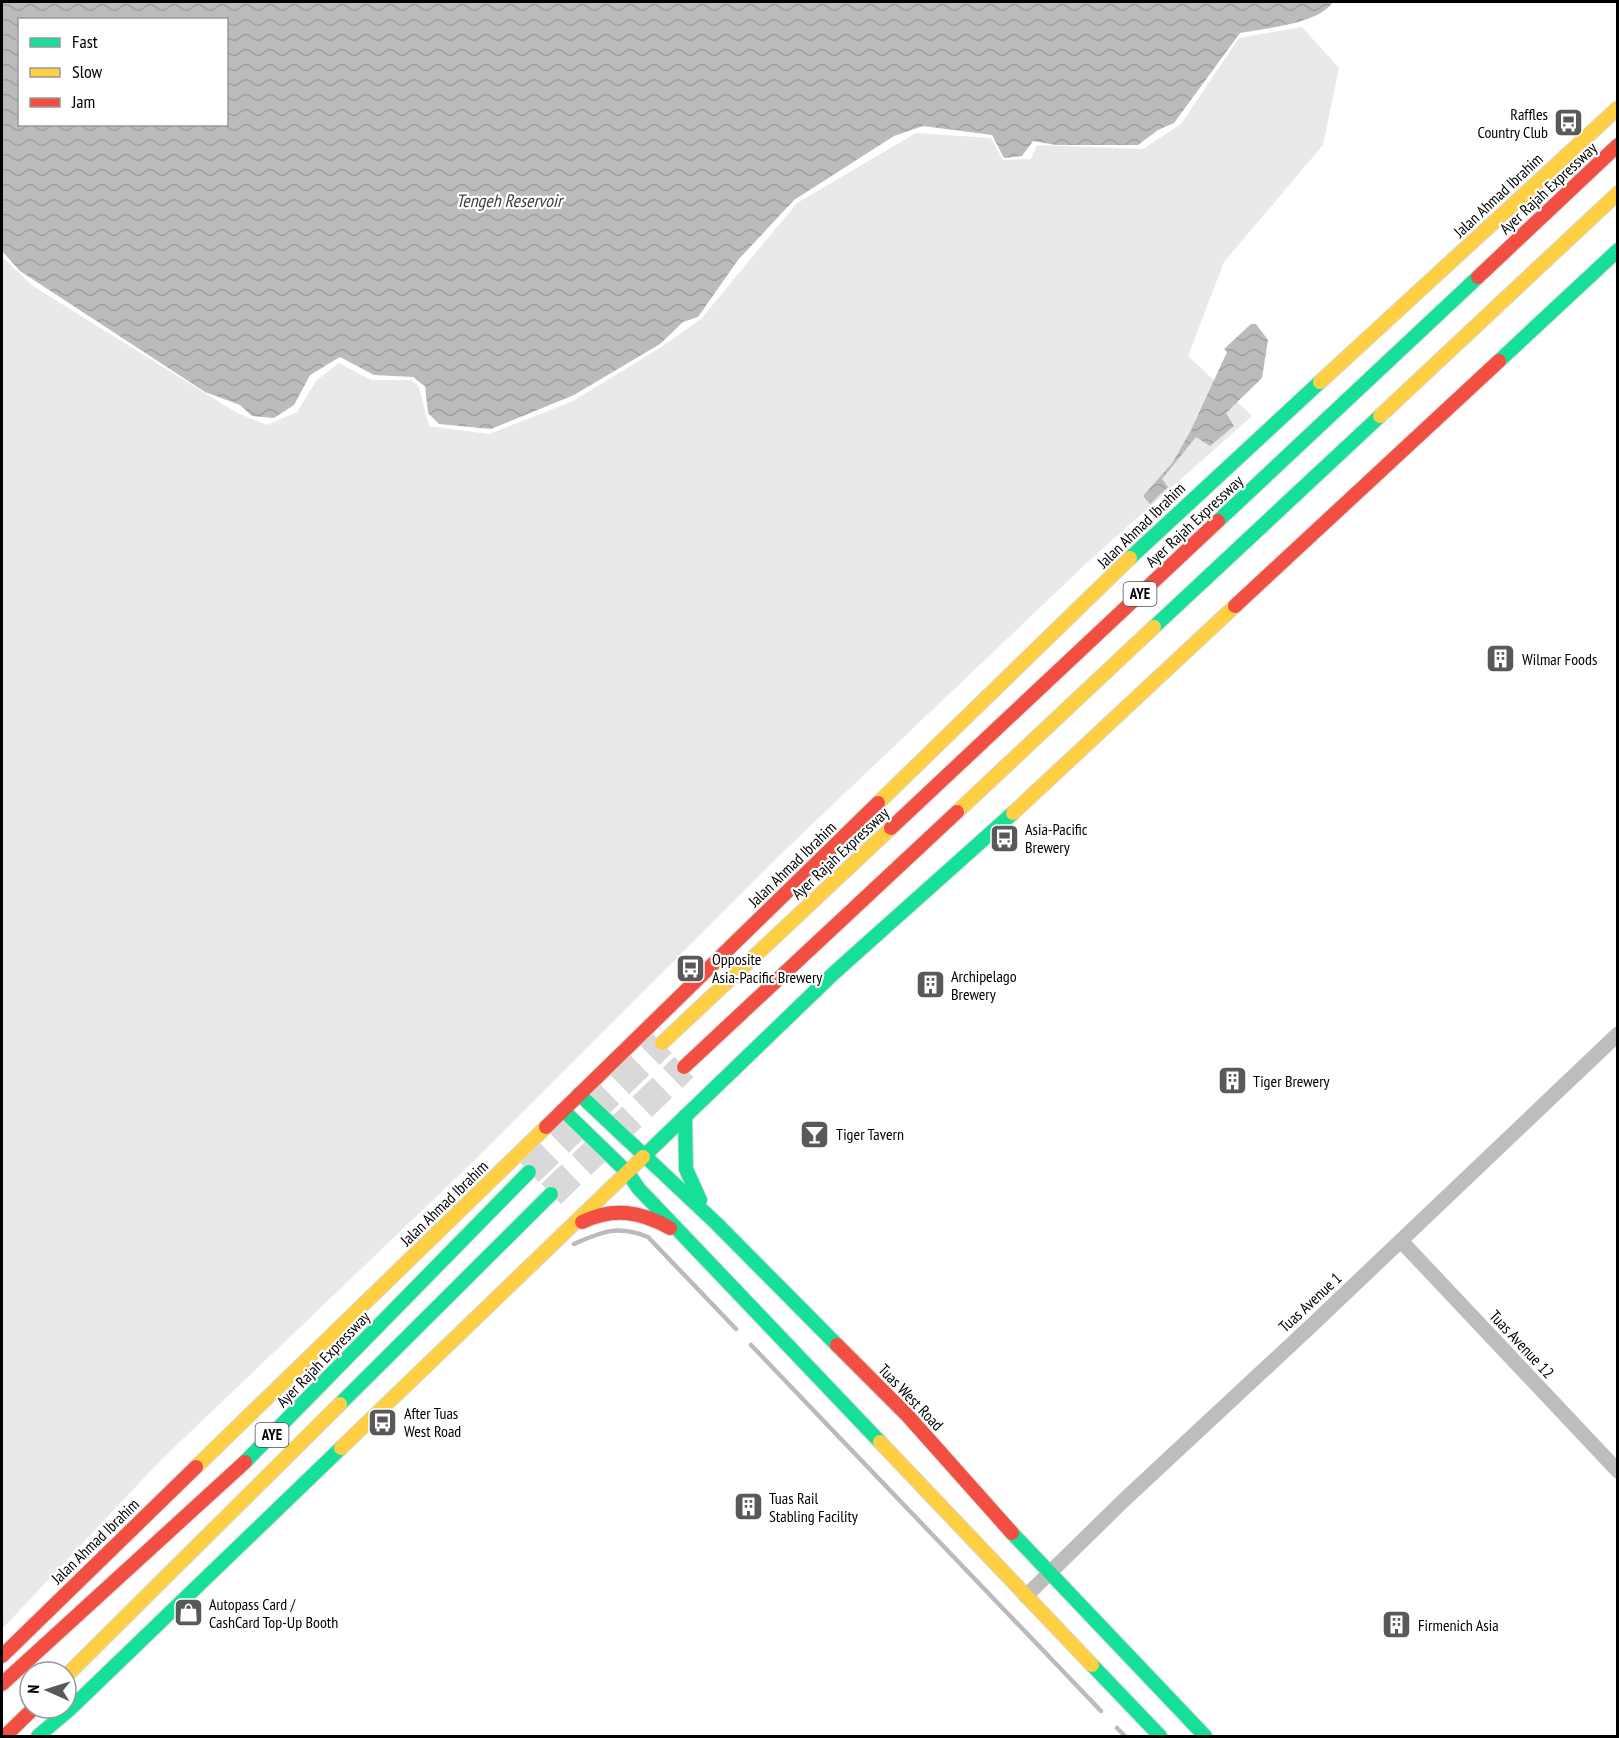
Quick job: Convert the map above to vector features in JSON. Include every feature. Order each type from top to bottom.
[{"type":"main road","name":"Jalan Ahmad Ibrahim","points":[[2,1656],[1166,523],[1617,108]]},
{"type":"main road","name":"Ayer Rajah Expressway","points":[[662,1043],[1617,145]]},
{"type":"main road","name":"AYE","points":[[684,1066],[1617,193]]},
{"type":"main road","points":[[38,1737],[64,1715],[834,973],[1019,808],[1617,250]]},
{"type":"main road","name":"Tuas West Road","points":[[579,1094],[716,1224],[907,1415],[1049,1573],[1205,1737]]},
{"type":"main road","points":[[563,1110],[628,1173],[639,1189],[695,1245],[1160,1737]]},
{"type":"main road","points":[[685,1116],[684,1168],[687,1180],[716,1224]]},
{"type":"main road","name":"Ayer Rajah Expressway","points":[[2,1684],[235,1472],[529,1172]]},
{"type":"main road","name":"AYE","points":[[78,1664],[551,1194]]},
{"type":"main road","points":[[570,1229],[598,1213],[637,1212],[659,1221],[695,1245]]},
{"type":"main road","points":[[5,1737],[22,1720]]},
{"type":"street","name":"Tuas Avenue 1","points":[[1026,1596],[1617,1034]]},
{"type":"street","name":"Tuas Avenue 12","points":[[1401,1240],[1617,1471]]},
{"type":"shaded area","points":[[1302,27],[1339,68],[1323,145],[1224,262],[1188,356],[1252,416],[1091,559],[784,851],[477,1158],[160,1461],[2,1629],[2,257],[33,286],[237,413],[267,425],[297,412],[317,380],[339,363],[371,380],[412,380],[419,387],[429,426],[489,434],[571,402],[660,348],[701,319],[797,203],[916,133],[991,138],[1003,160],[1031,159],[1037,145],[1143,149],[1181,124],[1239,38]]},
{"type":"water","name":"Tengeh Reservoir","points":[[2,2],[1333,2],[1326,9],[1304,20],[1240,33],[1174,123],[1158,130],[1138,145],[1056,145],[1033,141],[1022,156],[1004,158],[992,135],[923,126],[894,136],[794,200],[738,260],[698,317],[683,322],[660,344],[574,395],[491,429],[439,424],[428,413],[425,386],[413,377],[374,375],[340,357],[310,375],[294,405],[274,418],[252,416],[240,405],[205,392],[20,271],[2,251]]},
{"type":"water","points":[[1251,324],[1256,324],[1268,340],[1262,378],[1226,413],[1234,426],[1210,446],[1196,437],[1162,479],[1168,487],[1150,504],[1143,496],[1173,462],[1191,430],[1227,352],[1224,349]]},
{"type":"waterway","points":[[574,1244],[611,1231],[628,1231],[648,1237],[736,1329]]},
{"type":"waterway","points":[[751,1345],[1101,1711]]},
{"type":"waterway","points":[[1117,1728],[1125,1736]]},
{"type":"tunnel","points":[[529,1172],[662,1043]]},
{"type":"tunnel","points":[[551,1194],[684,1067]]},
{"type":"traffic: fast","points":[[1499,361],[1618,250]]},
{"type":"traffic: fast","points":[[1218,521],[1478,277]]},
{"type":"traffic: fast","points":[[1130,558],[1320,382]]},
{"type":"traffic: fast","points":[[1154,627],[1380,416]]},
{"type":"traffic: fast","points":[[643,1157],[834,973],[1013,813]]},
{"type":"traffic: fast","points":[[579,1094],[716,1223],[837,1345]]},
{"type":"traffic: fast","points":[[563,1110],[628,1173],[639,1189],[880,1442]]},
{"type":"traffic: fast","points":[[685,1116],[686,1169],[700,1200]]},
{"type":"traffic: fast","points":[[245,1462],[529,1172]]},
{"type":"traffic: fast","points":[[340,1404],[551,1194]]},
{"type":"traffic: fast","points":[[38,1736],[70,1709],[341,1448]]},
{"type":"traffic: fast","points":[[1012,1533],[1205,1736]]},
{"type":"traffic: fast","points":[[1092,1665],[1160,1736]]},
{"type":"traffic: slow","points":[[1320,382],[1618,108]]},
{"type":"traffic: slow","points":[[1380,416],[1618,193]]},
{"type":"traffic: slow","points":[[878,803],[1130,558]]},
{"type":"traffic: slow","points":[[1013,813],[1235,606]]},
{"type":"traffic: slow","points":[[957,812],[1154,627]]},
{"type":"traffic: slow","points":[[662,1043],[891,828]]},
{"type":"traffic: slow","points":[[196,1467],[546,1127]]},
{"type":"traffic: slow","points":[[341,1448],[643,1157]]},
{"type":"traffic: slow","points":[[78,1664],[340,1404]]},
{"type":"traffic: slow","points":[[880,1442],[1092,1665]]},
{"type":"traffic: jam","points":[[1478,277],[1618,145]]},
{"type":"traffic: jam","points":[[1235,606],[1499,361]]},
{"type":"traffic: jam","points":[[891,828],[1218,521]]},
{"type":"traffic: jam","points":[[546,1127],[878,803]]},
{"type":"traffic: jam","points":[[684,1067],[957,812]]},
{"type":"traffic: jam","points":[[582,1222],[605,1214],[626,1213],[648,1218],[670,1228]]},
{"type":"traffic: jam","points":[[837,1345],[907,1415],[1012,1533]]},
{"type":"traffic: jam","points":[[2,1684],[245,1462]]},
{"type":"traffic: jam","points":[[2,1656],[196,1467]]},
{"type":"traffic: jam","points":[[5,1736],[22,1720]]},
{"type":"place","name":"Raffles Country Club","points":[[1569,123]]},
{"type":"place","name":"Wilmar Foods","points":[[1501,659]]},
{"type":"place","name":"Asia-Pacific Brewery","points":[[1004,838]]},
{"type":"place","name":"Opposite Asia-Pacific Brewery","points":[[691,968]]},
{"type":"place","name":"Archipelago Brewery","points":[[930,985]]},
{"type":"place","name":"Tiger Brewery","points":[[1232,1081]]},
{"type":"place","name":"Tiger Tavern","points":[[815,1134]]},
{"type":"place","name":"After Tuas West Road","points":[[383,1422]]},
{"type":"place","name":"Tuas Rail Stabling Facility","points":[[748,1507]]},
{"type":"place","name":"Autopass Card / CashCard Top-Up Booth","points":[[188,1613]]},
{"type":"place","name":"Firmenich Asia","points":[[1397,1625]]}]
